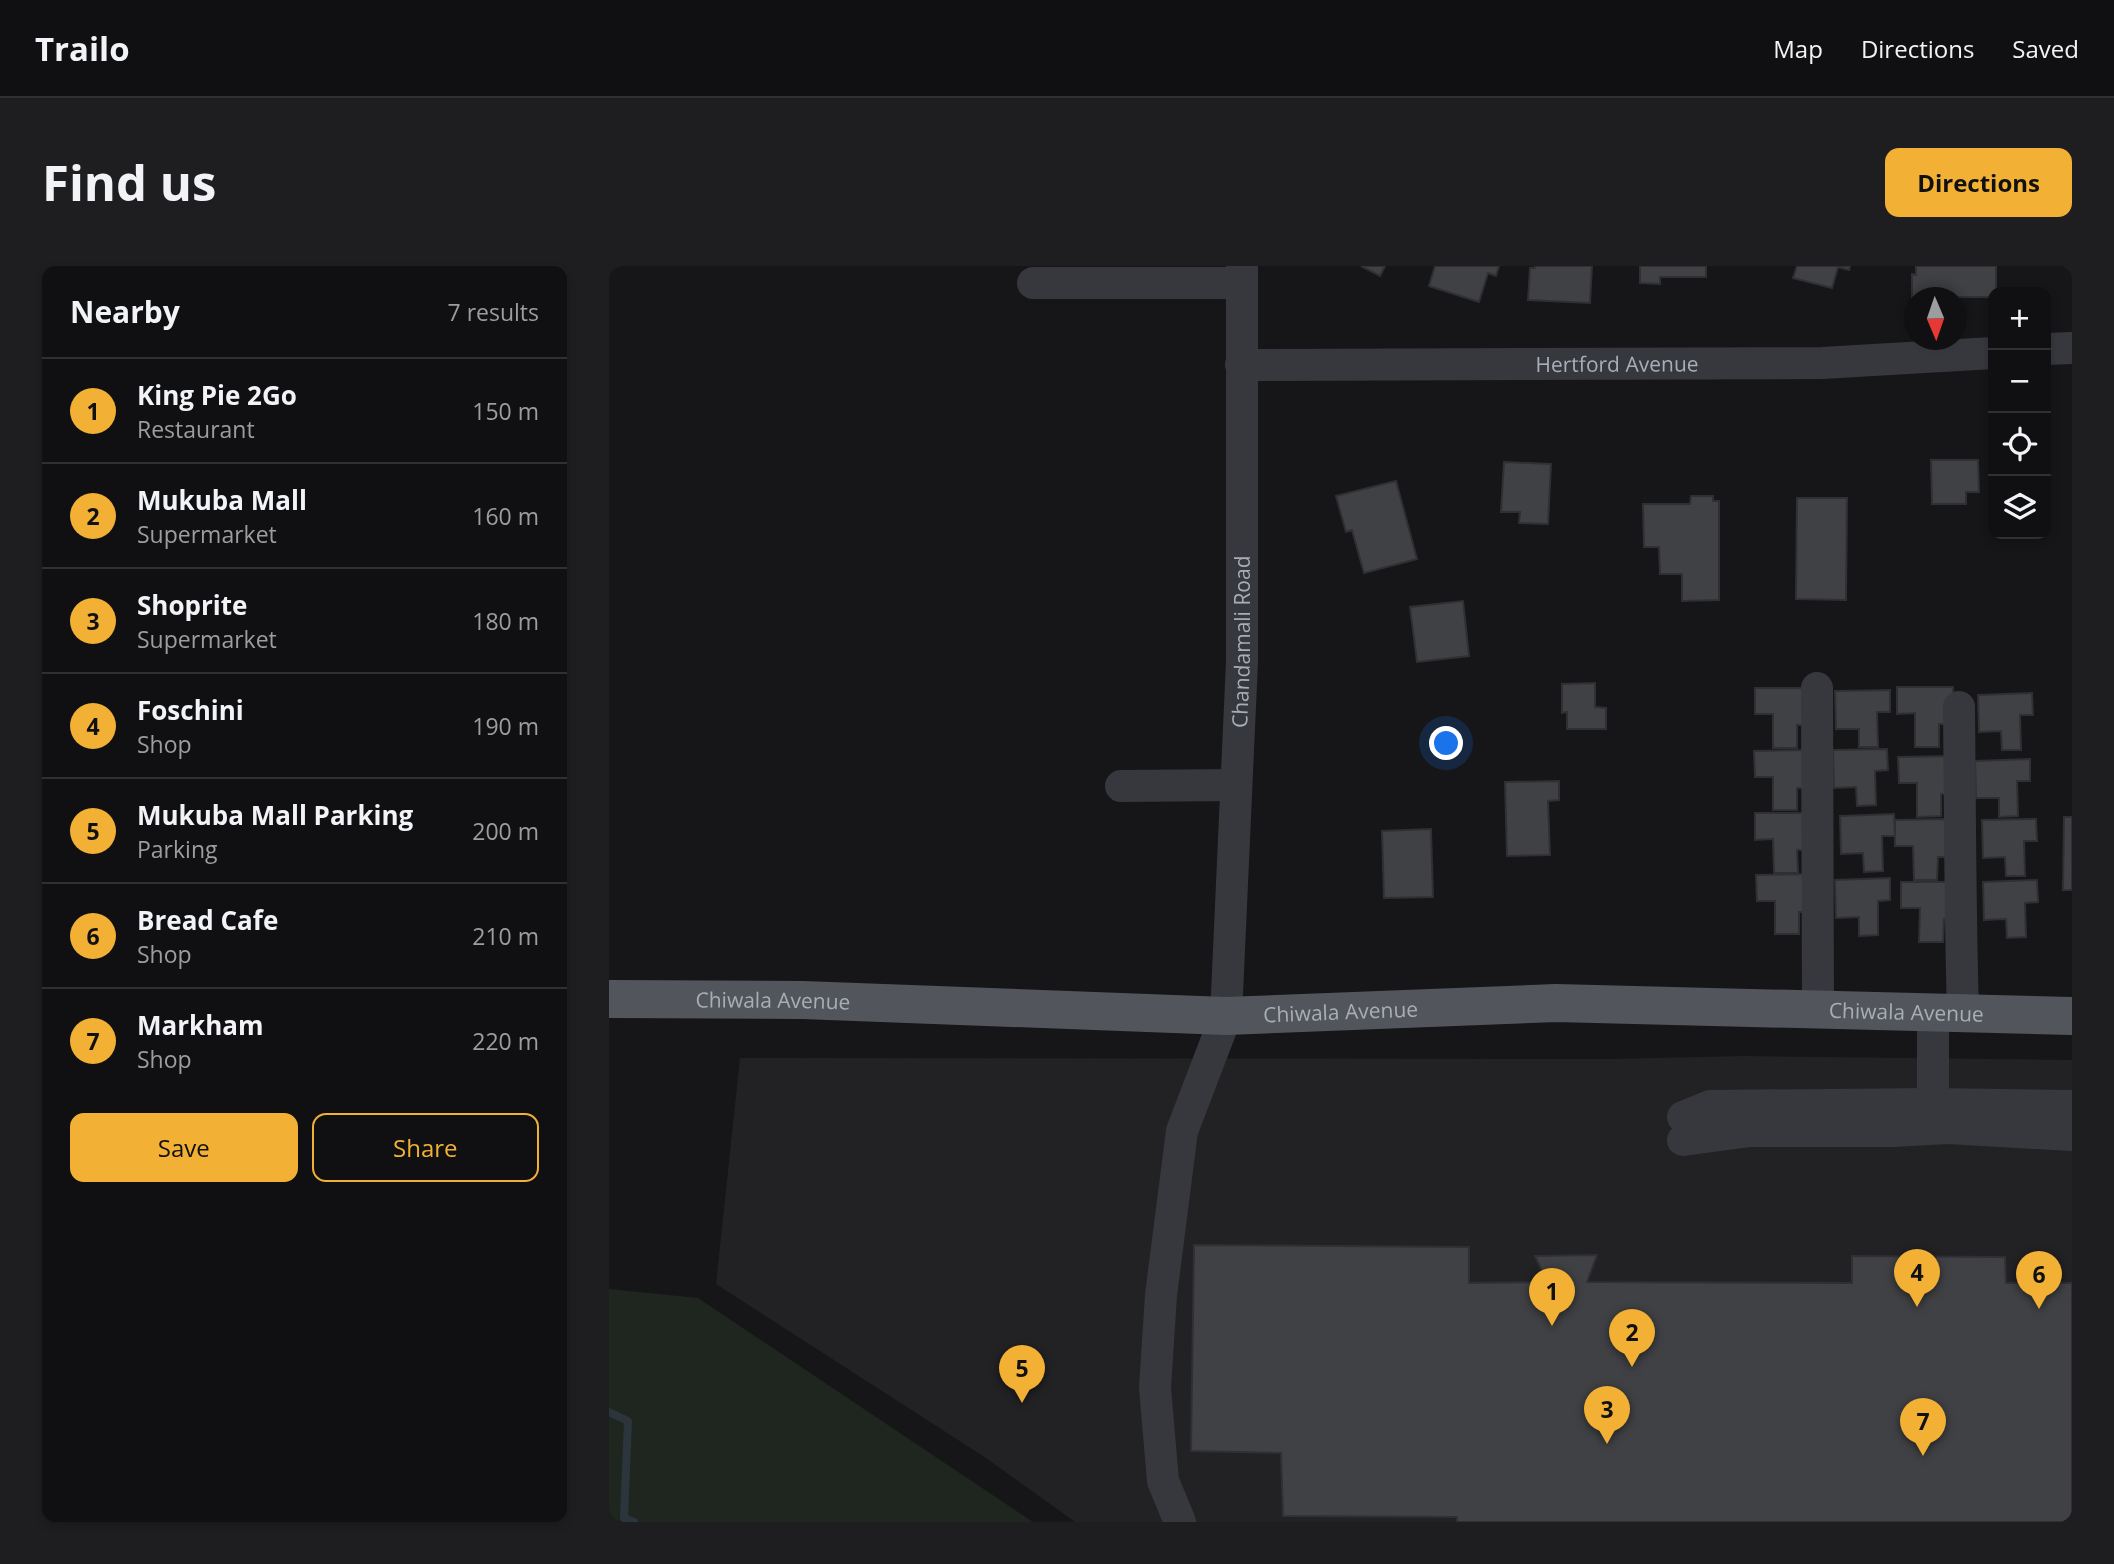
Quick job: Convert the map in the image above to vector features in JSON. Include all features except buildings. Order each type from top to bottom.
[{"type":"main road","name":"Chiwala Avenue","points":[[609,999],[803,1000],[1226,1016],[1556,1003],[2072,1016]]},
{"type":"street","points":[[1033,283],[1242,274]]},
{"type":"street","name":"Chandamali Road","points":[[1180,1522],[1163,1481],[1155,1388],[1161,1294],[1182,1131],[1226,1016],[1242,662],[1242,274]]},
{"type":"street","points":[[2051,349],[2072,348]]},
{"type":"street","name":"Hertford Avenue","points":[[1241,365],[1822,363],[1988,353]]},
{"type":"street","points":[[1817,688],[1818,1008]]},
{"type":"street","points":[[1933,1104],[1961,935],[1959,707]]},
{"type":"street","points":[[1121,786],[1236,785]]},
{"type":"street","points":[[2072,1105],[1710,1106],[1683,1129],[1750,1131],[1948,1128],[2072,1135]]},
{"type":"shaded area","points":[[1745,1056],[2072,1060],[2072,1522],[1075,1522],[986,1458],[716,1284],[740,1058],[1610,1059]]},
{"type":"shaded area","points":[[609,1289],[698,1298],[1033,1522],[609,1522]]},
{"type":"waterway","points":[[609,1412],[628,1421],[624,1518],[634,1522]]},
{"type":"place","name":"Foschini","points":[[1917,1307]]},
{"type":"place","name":"Bread Cafe","points":[[2039,1309]]},
{"type":"place","name":"King Pie 2Go","points":[[1552,1326]]},
{"type":"place","name":"Mukuba Mall","points":[[1632,1367]]},
{"type":"place","name":"Mukuba Mall Parking","points":[[1022,1403]]},
{"type":"place","name":"Shoprite","points":[[1607,1444]]},
{"type":"place","name":"Markham","points":[[1923,1456]]}]
